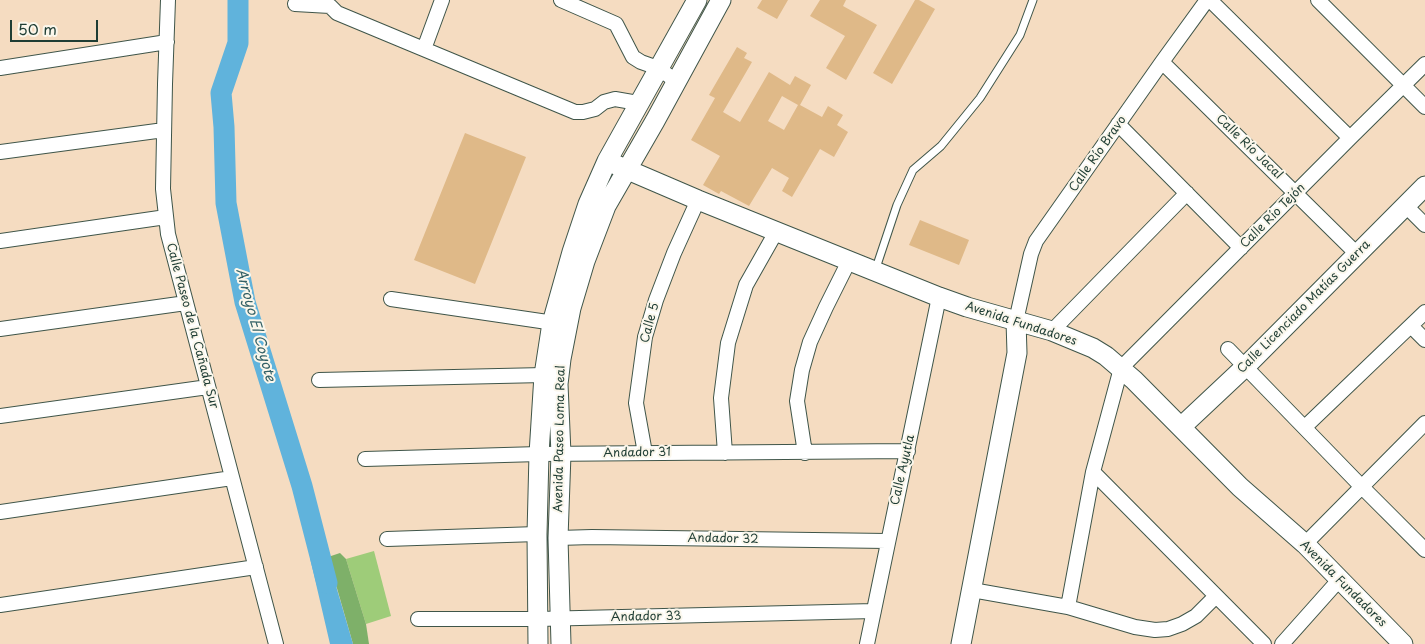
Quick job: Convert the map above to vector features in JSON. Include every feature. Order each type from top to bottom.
[{"type":"street","name":"Calle Paseo de la Cañada Sur","points":[[168,0],[163,189],[168,234],[276,644]]},
{"type":"street","points":[[424,49],[442,0]]},
{"type":"street","points":[[561,0],[616,24],[634,57],[641,62],[658,68],[676,81]]},
{"type":"street","name":"Avenida Paseo Loma Real","points":[[538,644],[536,534],[544,375],[559,324],[588,204],[607,162],[638,103],[697,0]]},
{"type":"street","name":"Avenida Paseo Loma Real","points":[[568,289],[606,206],[628,170],[721,0]]},
{"type":"street","points":[[1208,0],[1350,138]]},
{"type":"street","name":"Calle Río Bravo","points":[[1016,320],[1031,254],[1036,242],[1162,62],[1208,0]]},
{"type":"street","points":[[1318,0],[1425,107]]},
{"type":"street","points":[[295,4],[330,3],[337,13],[576,112],[594,109],[604,102],[615,99],[638,103]]},
{"type":"street","points":[[0,68],[167,42]]},
{"type":"street","name":"Calle Río Jacal","points":[[1162,62],[1357,254]]},
{"type":"street","name":"Calle Río Tejón","points":[[1121,368],[1425,64]]},
{"type":"street","points":[[1118,124],[1241,248]]},
{"type":"street","points":[[0,152],[164,130]]},
{"type":"street","name":"Avenida Fundadores","points":[[607,162],[939,297],[967,307],[1052,331],[1093,348],[1121,368],[1240,487],[1305,544],[1403,644]]},
{"type":"street","name":"Calle Licenciado Matías Guerra","points":[[1182,428],[1425,186]]},
{"type":"street","points":[[1052,331],[1187,193]]},
{"type":"street","name":"Calle 5","points":[[645,453],[636,402],[645,337],[667,272],[698,200]]},
{"type":"street","points":[[1406,206],[1425,225]]},
{"type":"street","points":[[0,241],[166,217]]},
{"type":"street","points":[[725,453],[721,398],[728,343],[746,285],[776,232]]},
{"type":"street","points":[[805,453],[798,401],[802,370],[810,342],[849,261]]},
{"type":"street","name":"Calle Ayutla","points":[[867,644],[939,297]]},
{"type":"street","points":[[391,299],[559,324]]},
{"type":"street","points":[[0,329],[186,303]]},
{"type":"street","points":[[1305,427],[1425,312]]},
{"type":"street","points":[[961,644],[1017,353],[1016,320]]},
{"type":"street","name":"Avenida Paseo Loma Real","points":[[559,324],[558,384],[561,454],[558,538],[561,644]]},
{"type":"street","points":[[1411,326],[1425,340]]},
{"type":"street","points":[[1228,349],[1361,486],[1424,546]]},
{"type":"street","points":[[1068,607],[1093,472],[1121,368]]},
{"type":"street","points":[[319,380],[544,375]]},
{"type":"street","points":[[0,416],[208,387]]},
{"type":"street","points":[[1305,544],[1425,424]]},
{"type":"street","name":"Andador 31","points":[[366,459],[539,454],[908,451]]},
{"type":"street","points":[[1093,472],[1264,644]]},
{"type":"street","points":[[0,512],[232,478]]},
{"type":"street","points":[[387,539],[536,534]]},
{"type":"street","name":"Andador 32","points":[[558,538],[887,541]]},
{"type":"street","points":[[0,604],[256,566]]},
{"type":"street","points":[[1282,644],[1339,580]]},
{"type":"street","points":[[972,590],[1068,607],[1135,628],[1168,629],[1196,616],[1216,596]]},
{"type":"street","name":"Andador 33","points":[[418,619],[560,619],[874,612]]},
{"type":"lane","points":[[874,271],[897,205],[913,170],[941,146],[980,98],[1020,35],[1032,0]]},
{"type":"green space","points":[[374,551],[391,616],[366,624],[346,559]]},
{"type":"green space","points":[[340,553],[346,559],[366,624],[369,644],[353,644],[328,557]]},
{"type":"water","points":[[328,553],[353,644],[330,644],[310,558]]},
{"type":"building","points":[[762,0],[788,0],[777,19],[757,8]]},
{"type":"building","points":[[820,0],[846,0],[843,6],[877,25],[846,80],[826,68],[845,36],[810,16]]},
{"type":"building","points":[[915,0],[919,0],[935,9],[892,84],[873,73]]},
{"type":"building","points":[[737,47],[747,53],[744,58],[752,62],[723,112],[740,122],[769,72],[790,85],[795,76],[811,85],[800,105],[822,117],[828,106],[843,115],[837,125],[848,132],[834,157],[820,149],[792,197],[782,191],[789,178],[772,168],[749,206],[721,191],[719,194],[703,185],[720,156],[691,140],[715,98],[709,95]],"holes":[[[782,96],[798,105],[784,130],[768,121]]]},
{"type":"building","points":[[465,133],[526,157],[475,284],[414,260]]},
{"type":"building","points":[[920,220],[969,240],[959,265],[909,245]]},
{"type":"waterway","name":"Arroyo El Coyote","points":[[238,0],[238,43],[221,93],[226,203],[245,302],[302,486],[327,583]]}]
